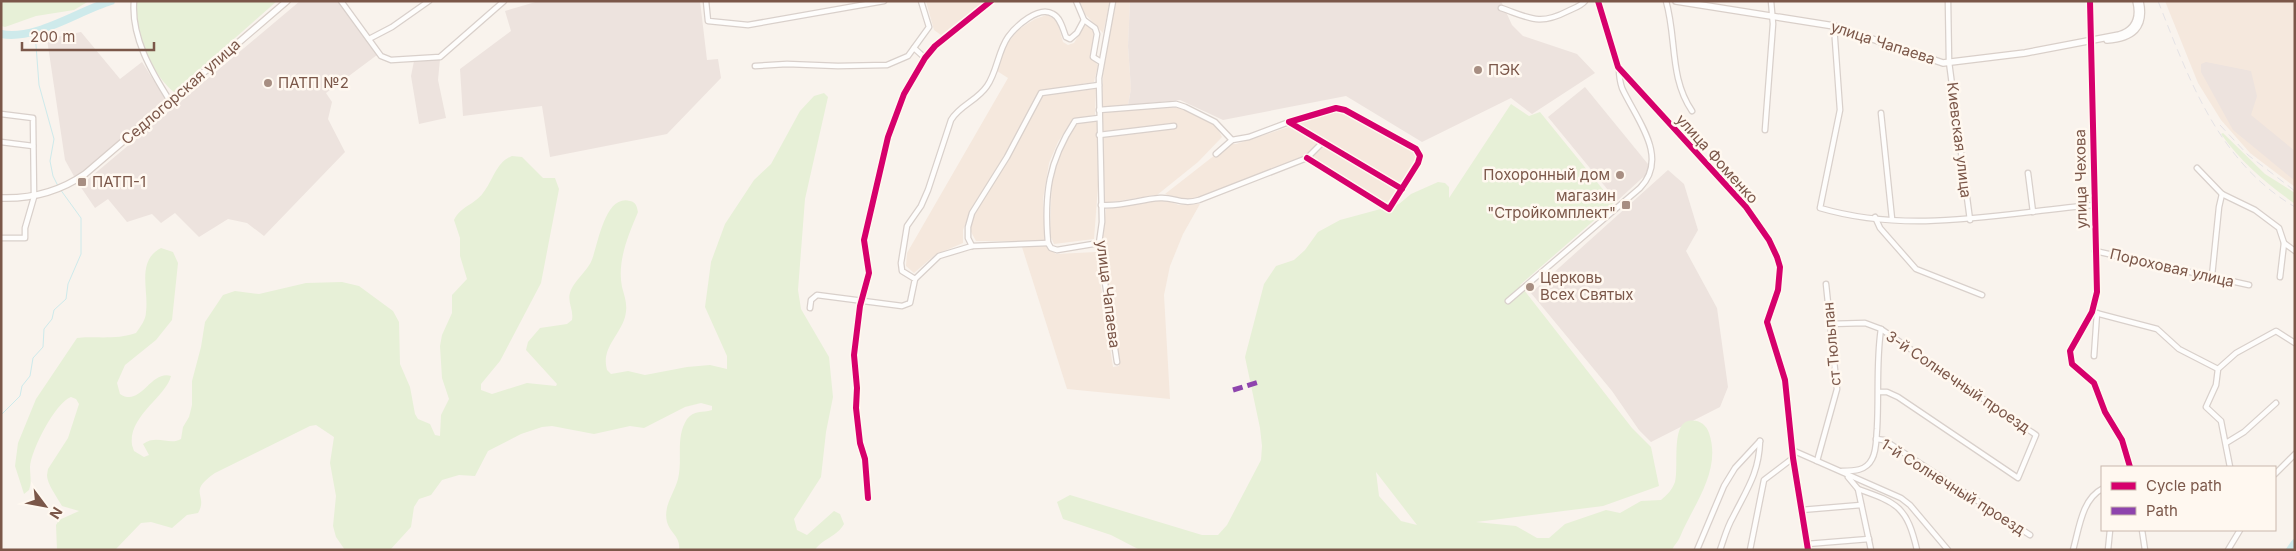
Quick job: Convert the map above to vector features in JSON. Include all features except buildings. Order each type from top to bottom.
[{"type":"main road","name":"Седлогорская улица","points":[[1,198],[34,197],[75,181],[286,1]]},
{"type":"main road","name":"улица Чапаева","points":[[1676,1],[1834,26],[1931,61],[1949,62],[2025,53],[2119,35],[2130,29],[2137,19],[2136,1]]},
{"type":"main road","name":"улица Чапаева","points":[[2090,41],[2122,38],[2133,33],[2142,16],[2140,1]]},
{"type":"street","points":[[134,1],[133,22],[139,42],[170,101]]},
{"type":"street","points":[[341,1],[381,56],[391,60],[440,57],[504,1]]},
{"type":"street","points":[[369,39],[392,27],[429,1]]},
{"type":"street","points":[[706,1],[708,21],[748,25],[884,1]]},
{"type":"street","points":[[755,66],[787,64],[887,65],[908,56],[929,27],[921,1]]},
{"type":"street","points":[[868,498],[865,459],[860,443],[856,408],[858,388],[854,355],[860,306],[863,301],[869,273],[864,240],[888,137],[904,94],[925,58],[935,46],[991,1]]},
{"type":"street","points":[[1076,1],[1084,20],[1095,28],[1097,34],[1093,57],[1101,62]]},
{"type":"street","name":"улица Чапаева","points":[[1114,1],[1101,62],[1099,85],[1101,205],[1099,243],[1117,362]]},
{"type":"street","points":[[1502,8],[1536,20],[1546,21],[1585,1]]},
{"type":"street","name":"улица Фоменко","points":[[1598,1],[1618,67],[1746,206],[1769,240],[1780,267],[1778,290],[1767,322],[1785,380],[1793,458],[1808,550]]},
{"type":"street","points":[[1666,1],[1680,88],[1682,96],[1692,111]]},
{"type":"street","points":[[1765,130],[1772,16],[1771,1]]},
{"type":"street","name":"Киевская улица","points":[[1948,1],[1949,62],[1970,220]]},
{"type":"street","name":"улица Чехова","points":[[2090,1],[2097,292],[2094,356]]},
{"type":"street","points":[[915,279],[902,271],[900,264],[908,226],[921,206],[951,120],[957,110],[979,96],[988,84],[1006,41],[1022,23],[1039,13],[1048,12],[1059,20],[1066,37],[1070,39],[1077,33],[1084,20]]},
{"type":"street","points":[[1834,26],[1840,116],[1820,208],[1842,214],[1929,222],[1970,220],[2094,205]]},
{"type":"street","points":[[914,48],[925,58]]},
{"type":"street","points":[[1508,301],[1640,188],[1651,173],[1653,166],[1648,143],[1621,85],[1618,67]]},
{"type":"street","points":[[972,246],[968,238],[968,227],[972,213],[1007,157],[1041,93],[1099,85]]},
{"type":"street","points":[[1099,110],[1176,104],[1215,122],[1232,140]]},
{"type":"street","points":[[1216,154],[1232,140],[1249,137],[1289,122],[1336,108],[1345,110],[1416,149],[1420,156],[1418,163],[1389,209],[1307,158]]},
{"type":"street","points":[[1882,113],[1892,219]]},
{"type":"street","points":[[1,114],[34,118],[32,146],[34,197],[25,228],[25,238],[1,238]]},
{"type":"street","points":[[1099,118],[1075,122],[1053,161],[1047,186],[1048,243],[1051,248],[1057,250],[1099,243]]},
{"type":"street","points":[[1289,122],[1402,189]]},
{"type":"street","points":[[1099,135],[1174,126]]},
{"type":"street","points":[[1,142],[32,146]]},
{"type":"street","points":[[1101,205],[1121,205],[1162,198],[1181,203],[1192,202],[1307,158],[1323,142]]},
{"type":"street","points":[[2197,168],[2222,194],[2241,202],[2266,217],[2279,228],[2284,243],[2280,277]]},
{"type":"street","points":[[2028,173],[2033,212]]},
{"type":"street","points":[[2212,276],[2222,194]]},
{"type":"street","points":[[1875,217],[1880,228],[1916,269],[1982,295]]},
{"type":"street","points":[[810,308],[811,300],[816,295],[907,306],[910,303],[915,279],[939,256],[972,246],[1048,243]]},
{"type":"street","points":[[2284,243],[2295,251]]},
{"type":"street","name":"Пороховая улица","points":[[2095,251],[2249,285]]},
{"type":"street","name":"ст Тюльпан","points":[[1817,461],[1836,394],[1826,284]]},
{"type":"street","points":[[2095,313],[2158,328],[2179,349],[2218,369]]},
{"type":"street","name":"улица Чехова","points":[[2095,313],[2070,351],[2072,364],[2094,383],[2105,412],[2122,440],[2130,466]]},
{"type":"street","points":[[1829,324],[1865,323],[1880,329],[1880,392],[1872,459],[1864,468],[1856,471],[1841,471]]},
{"type":"street","name":"3-й Солнечный проезд","points":[[1880,329],[2036,435],[2018,478],[1898,397],[1888,392],[1880,392]]},
{"type":"street","points":[[2230,466],[2221,421],[2206,407],[2216,385],[2218,369],[2236,353],[2276,331],[2295,343]]},
{"type":"street","points":[[2226,443],[2244,432],[2276,403]]},
{"type":"street","name":"1-й Солнечный проезд","points":[[1876,438],[1884,440],[2030,536]]},
{"type":"street","points":[[1697,550],[1724,486],[1735,468],[1760,441],[1760,458],[1754,479],[1732,519],[1720,550]]},
{"type":"street","points":[[1792,450],[1901,498],[1910,505],[1948,550]]},
{"type":"street","points":[[2276,473],[2295,454]]},
{"type":"street","points":[[1750,550],[1764,480],[1793,458]]},
{"type":"street","points":[[1841,471],[1858,489],[1886,499],[1896,505],[1912,527],[1917,550]]},
{"type":"street","points":[[1858,489],[1871,550]]},
{"type":"street","points":[[2073,550],[2088,502],[2094,493],[2101,489]]},
{"type":"street","points":[[1801,510],[1861,505]]},
{"type":"street","points":[[2108,550],[2110,531]]},
{"type":"street","points":[[2142,531],[2145,550]]},
{"type":"street","points":[[2228,550],[2239,531]]},
{"type":"street","points":[[1807,544],[1869,538]]},
{"type":"shaded area","points":[[300,1],[338,1],[377,55],[326,93],[332,102],[328,119],[345,152],[264,236],[247,223],[228,219],[199,237],[175,213],[161,223],[152,214],[127,222],[108,199],[95,208],[80,186]]},
{"type":"shaded area","points":[[539,1],[700,1],[707,60],[718,59],[721,78],[667,134],[550,157],[542,106],[463,116],[460,69],[511,31],[505,11]]},
{"type":"shaded area","points":[[926,1],[985,1],[941,35],[934,30]]},
{"type":"shaded area","points":[[1080,1],[1110,1],[1103,33],[1085,14]]},
{"type":"shaded area","points":[[1116,1],[1130,1],[1128,46],[1131,89],[1128,105],[1104,107],[1102,104],[1104,54]]},
{"type":"shaded area","points":[[1130,1],[1501,1],[1512,25],[1523,36],[1577,54],[1595,73],[1532,114],[1511,98],[1422,142],[1346,96],[1223,120],[1180,100],[1128,105],[1131,89],[1128,46]]},
{"type":"shaded area","points":[[2165,1],[2295,1],[2295,187],[2250,153],[2221,120],[2198,83]]},
{"type":"shaded area","points":[[1047,15],[1057,20],[1063,42],[1068,45],[1074,43],[1085,25],[1093,29],[1091,58],[1098,65],[1094,82],[1039,91],[1004,156],[970,212],[963,230],[963,243],[935,255],[914,273],[906,266],[907,253],[1008,78],[997,71],[1007,44],[1019,29],[1035,19]]},
{"type":"shaded area","points":[[81,32],[120,79],[142,62],[166,100],[75,178],[65,160],[47,39]]},
{"type":"shaded area","points":[[440,59],[438,80],[446,118],[419,124],[411,76],[414,61]]},
{"type":"shaded area","points":[[2206,62],[2251,71],[2257,96],[2251,115],[2295,151],[2295,181],[2233,130],[2201,72],[2201,64]]},
{"type":"shaded area","points":[[1585,87],[1652,169],[1617,201],[1548,117]]},
{"type":"shaded area","points":[[1096,89],[1095,115],[1073,119],[1058,142],[1049,163],[1043,199],[1045,241],[976,241],[970,230],[974,214],[1043,95]]},
{"type":"shaded area","points":[[1184,108],[1216,125],[1222,137],[1198,162],[1157,195],[1105,203],[1101,111]]},
{"type":"shaded area","points":[[1335,110],[1347,112],[1414,151],[1417,156],[1401,187],[1295,122]]},
{"type":"shaded area","points":[[1097,121],[1098,186],[1094,239],[1054,244],[1050,235],[1052,175],[1060,149],[1076,123]]},
{"type":"shaded area","points":[[1289,127],[1321,144],[1312,154],[1199,197],[1182,200],[1165,194],[1229,144],[1236,144]]},
{"type":"shaded area","points":[[1324,145],[1399,189],[1390,207],[1311,158]]},
{"type":"shaded area","points":[[1668,170],[1684,184],[1698,230],[1686,251],[1717,308],[1728,387],[1720,407],[1651,442],[1639,430],[1612,391],[1531,293]]},
{"type":"shaded area","points":[[1164,200],[1179,205],[1200,204],[1183,234],[1170,266],[1164,295],[1170,399],[1067,389],[1022,247],[1045,245],[1056,254],[1096,252],[1113,367],[1119,366],[1102,242],[1106,209]]},
{"type":"green space","points":[[1,1],[89,1],[74,10],[36,16],[5,27],[1,26]]},
{"type":"green space","points":[[137,1],[277,1],[174,92],[158,75],[146,51],[138,24]]},
{"type":"green space","points":[[824,93],[828,97],[805,199],[798,290],[801,309],[829,357],[833,397],[826,432],[821,477],[794,519],[797,530],[807,535],[834,511],[840,514],[844,524],[838,532],[815,550],[679,550],[677,538],[668,526],[666,511],[678,479],[680,441],[683,426],[692,414],[712,410],[712,406],[701,403],[685,407],[644,428],[630,426],[594,434],[552,426],[542,427],[521,434],[488,451],[475,476],[459,475],[442,480],[431,495],[419,499],[414,507],[411,527],[390,550],[345,550],[336,537],[333,526],[336,496],[330,463],[334,437],[316,425],[310,426],[215,473],[206,480],[200,489],[201,507],[198,513],[187,515],[172,528],[151,522],[141,523],[115,550],[57,550],[56,525],[59,520],[79,511],[62,506],[47,479],[48,469],[68,438],[79,404],[76,399],[71,397],[51,417],[39,439],[31,459],[30,487],[24,494],[15,466],[18,443],[36,399],[77,338],[114,337],[136,333],[146,315],[146,268],[153,254],[161,248],[173,252],[178,263],[172,320],[156,340],[125,365],[117,383],[120,394],[127,397],[140,393],[157,378],[171,376],[168,384],[141,416],[136,425],[132,435],[134,451],[144,457],[149,455],[143,444],[148,441],[177,441],[181,439],[183,427],[189,417],[192,405],[192,381],[205,322],[223,295],[235,291],[259,294],[306,283],[342,282],[359,286],[393,311],[399,322],[400,364],[410,387],[415,414],[418,419],[430,424],[435,435],[440,436],[441,415],[449,399],[442,378],[440,346],[442,335],[452,313],[452,295],[467,279],[460,256],[460,238],[454,220],[460,212],[479,197],[498,167],[512,156],[522,157],[543,178],[555,178],[559,189],[541,283],[500,361],[481,384],[481,390],[492,394],[527,383],[556,386],[557,384],[526,350],[528,342],[540,328],[567,324],[572,320],[569,298],[571,290],[591,262],[608,213],[614,205],[621,201],[634,202],[638,212],[627,239],[622,258],[621,277],[626,302],[626,313],[606,355],[607,370],[611,374],[628,371],[645,375],[687,367],[710,365],[727,369],[727,356],[705,307],[711,262],[725,224],[754,180],[771,164],[800,111],[814,96]]},
{"type":"green space","points":[[1511,104],[1529,116],[1540,112],[1614,203],[1520,285],[1632,428],[1651,447],[1659,486],[1603,506],[1476,522],[1516,526],[1537,538],[1549,538],[1565,524],[1606,510],[1620,513],[1641,501],[1661,500],[1675,482],[1679,430],[1688,421],[1695,421],[1704,425],[1708,430],[1712,447],[1712,461],[1704,487],[1672,550],[1140,550],[1111,535],[1063,519],[1057,502],[1070,495],[1202,535],[1218,535],[1227,525],[1261,460],[1260,428],[1245,357],[1264,284],[1276,266],[1294,260],[1305,250],[1318,232],[1340,220],[1399,204],[1411,194],[1438,182],[1445,183],[1449,187],[1449,198]],"holes":[[[1376,472],[1417,525],[1401,521],[1379,496]]]},
{"type":"green space","points":[[2223,133],[2265,174],[2295,193],[2295,204],[2246,163],[2221,134]]},
{"type":"waterway","points":[[1,34],[14,35],[42,29],[111,1]]},
{"type":"waterway","points":[[35,32],[39,85],[54,139],[50,161],[53,176],[58,186]]},
{"type":"waterway","points":[[1,415],[20,396],[22,386],[30,376],[33,358],[43,347],[44,329],[52,319],[54,310],[66,299],[68,284],[81,254],[81,218],[60,189]]},
{"type":"waterway","points":[[2290,550],[2295,543]]},
{"type":"railway","points":[[2158,1],[2195,89],[2226,143],[2245,167],[2268,188],[2295,207]]},
{"type":"railway","points":[[2220,125],[2248,155],[2295,191]]},
{"type":"marked path","points":[[1233,390],[1259,382]]},
{"type":"cycle path","points":[[868,498],[865,459],[860,443],[856,408],[857,388],[854,355],[860,306],[869,273],[864,240],[888,137],[904,94],[925,58],[935,46],[991,1]]},
{"type":"cycle path","points":[[1598,1],[1618,67],[1746,207],[1769,240],[1777,257],[1780,267],[1778,290],[1767,322],[1785,380],[1793,458],[1808,550]]},
{"type":"cycle path","points":[[2090,1],[2097,292],[2092,312],[2070,351],[2072,364],[2094,383],[2105,412],[2122,440],[2130,466]]},
{"type":"cycle path","points":[[1307,158],[1389,209],[1418,163],[1420,156],[1416,149],[1345,110],[1336,108],[1289,122],[1402,189]]},
{"type":"place","name":"ПЭК","points":[[1478,70]]},
{"type":"place","name":"ПАТП №2","points":[[268,83]]},
{"type":"place","name":"Похоронный дом","points":[[1620,175]]},
{"type":"place","name":"ПАТП-1","points":[[82,182]]},
{"type":"place","name":"магазин \"Стройкомплект\"","points":[[1626,205]]},
{"type":"place","name":"Церковь Всех Святых","points":[[1530,287]]}]
